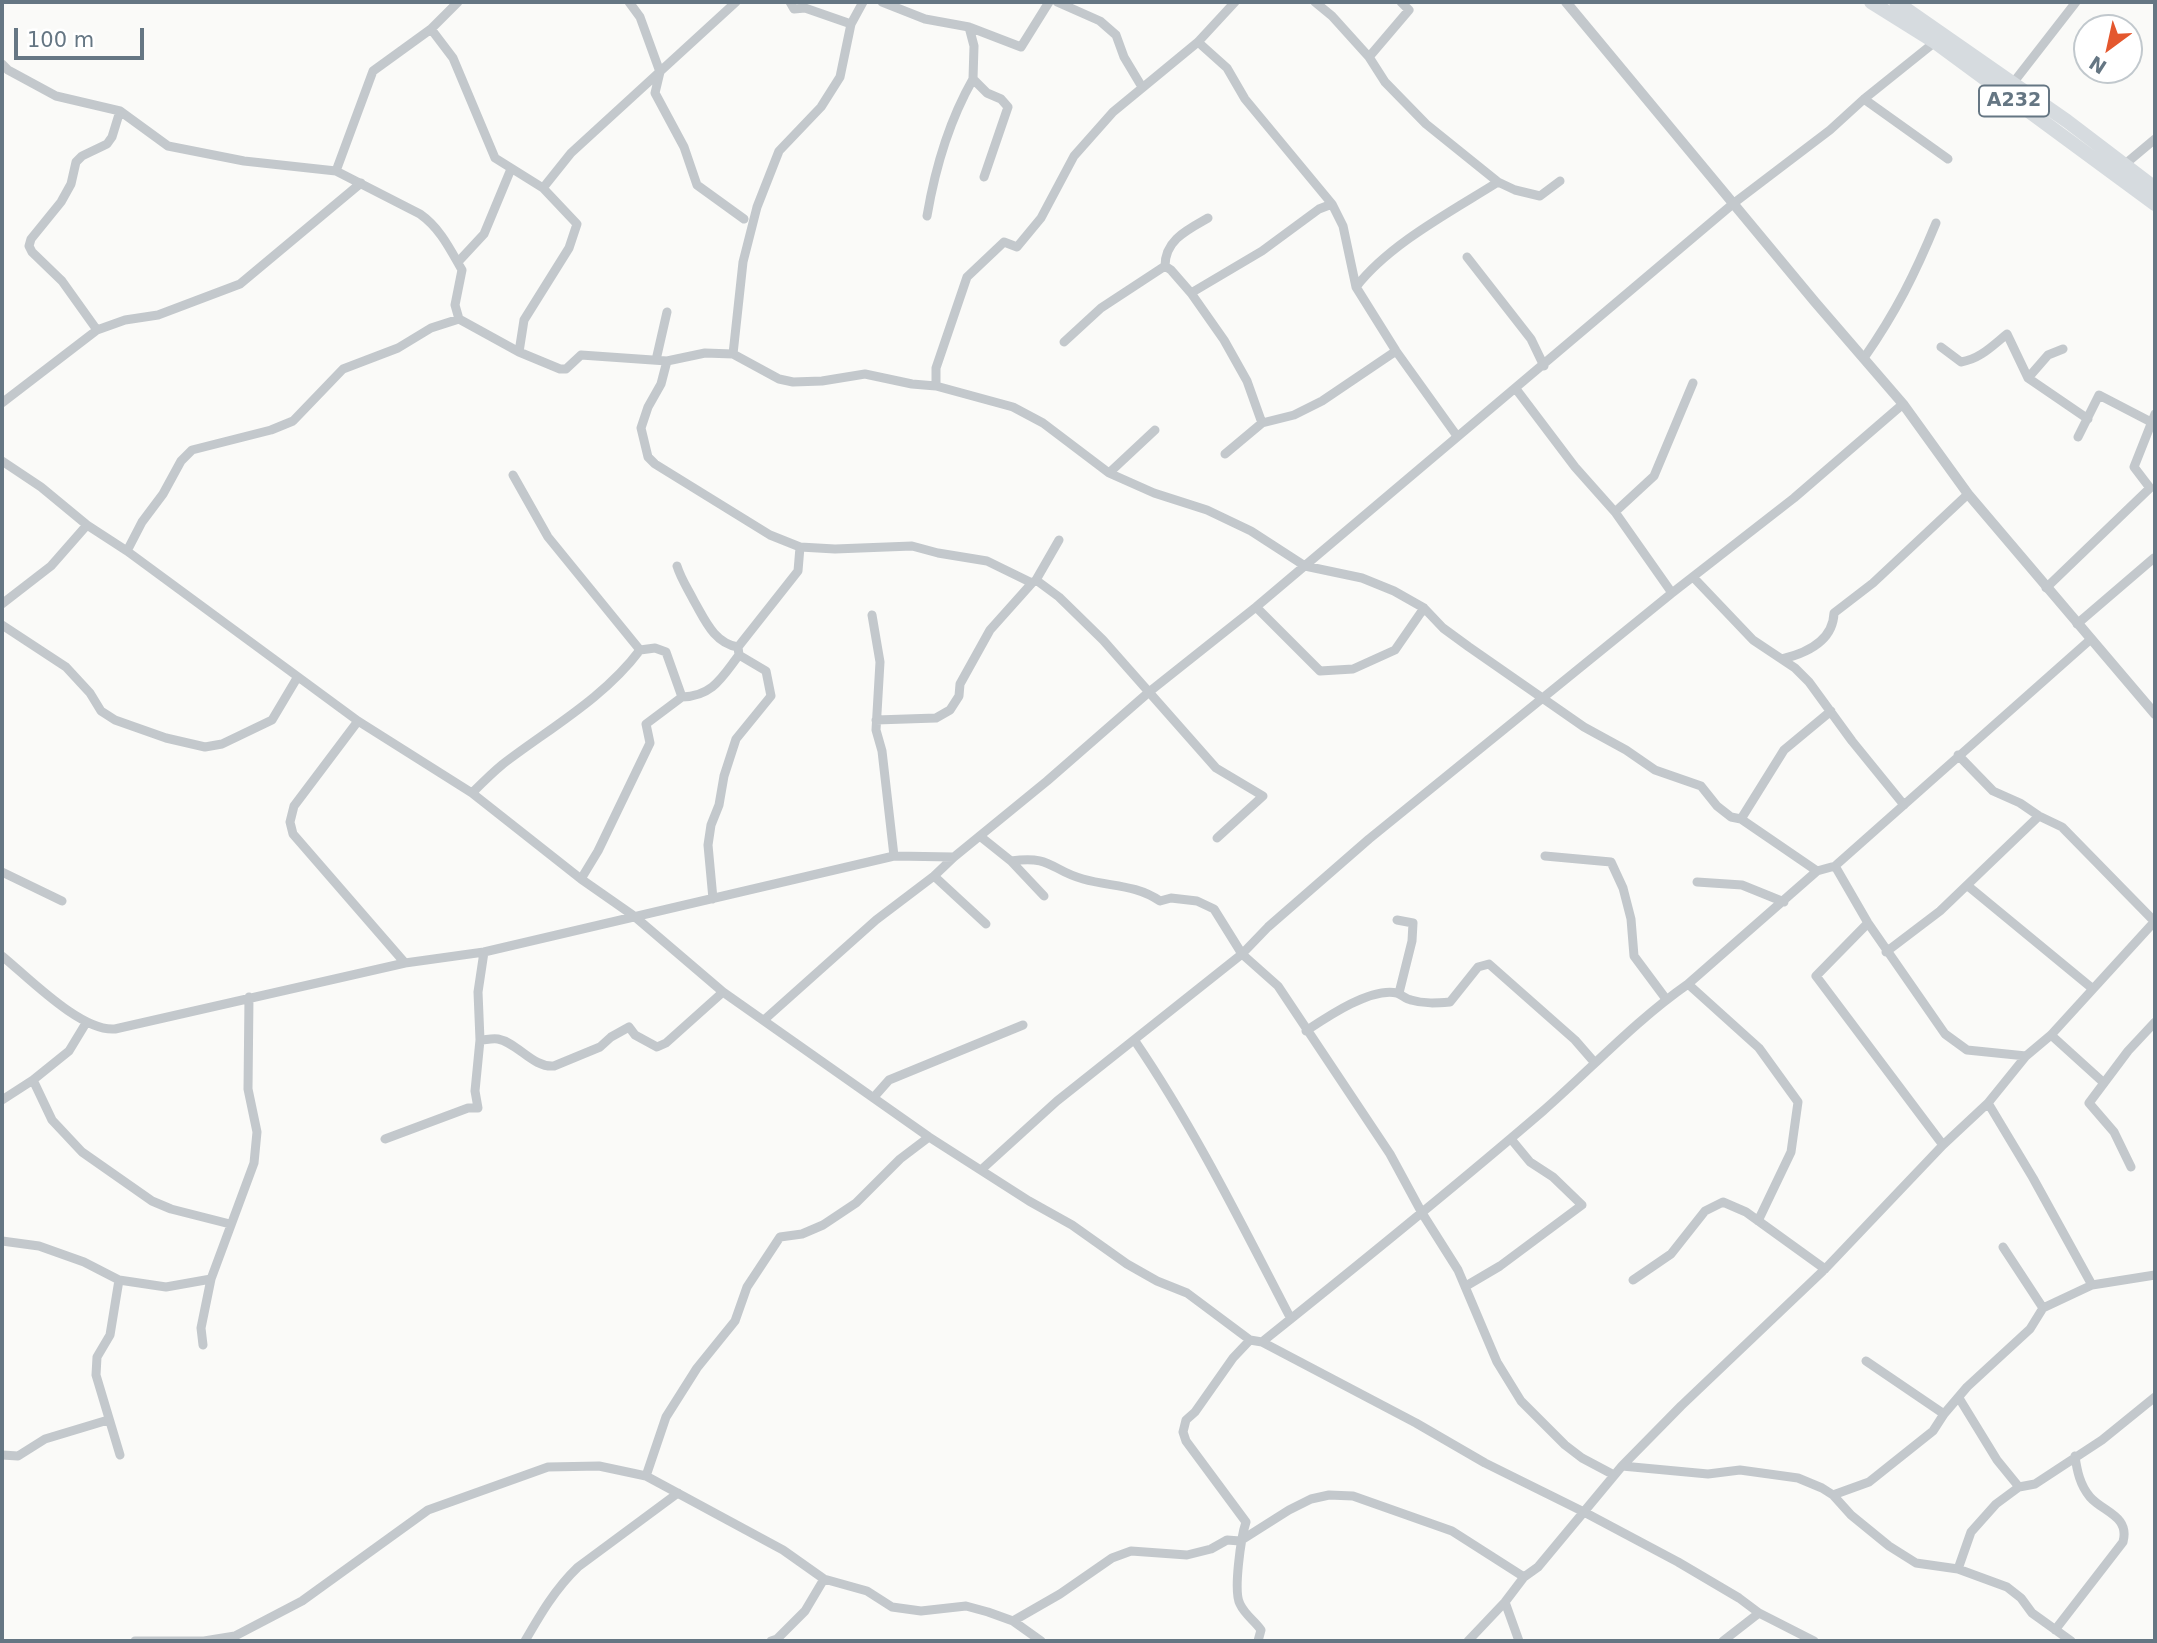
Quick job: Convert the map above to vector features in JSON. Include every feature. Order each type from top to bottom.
[{"type":"highway","name":"A232","points":[[1871,2],[1935,42],[2155,204]]},
{"type":"highway","name":"A232","points":[[1896,2],[2067,121],[2155,188]]},
{"type":"highway","points":[[2056,132],[2067,121]]},
{"type":"street","points":[[336,171],[373,71],[431,29],[458,2]]},
{"type":"street","points":[[629,2],[640,18],[660,72],[655,93],[684,147],[697,185],[744,219]]},
{"type":"street","points":[[542,188],[571,153],[736,2]]},
{"type":"street","points":[[790,2],[794,9],[804,8],[851,24]]},
{"type":"street","points":[[733,354],[743,262],[757,207],[779,151],[821,107],[840,77],[851,24],[863,2]]},
{"type":"street","points":[[882,2],[925,19],[969,27],[1021,47],[1049,2]]},
{"type":"street","points":[[1057,2],[1100,21],[1116,35],[1124,57],[1142,87]]},
{"type":"street","points":[[936,386],[936,368],[967,277],[1004,242],[1017,247],[1041,218],[1074,156],[1113,112],[1198,42],[1235,2]]},
{"type":"street","points":[[1315,2],[1332,16],[1370,57],[1385,82],[1426,124],[1499,182],[1540,196],[1560,181]]},
{"type":"street","points":[[1370,57],[1409,10],[1401,2]]},
{"type":"street","points":[[1566,2],[1903,404],[1968,494],[2046,588],[2153,707]]},
{"type":"street","points":[[2013,83],[2077,2]]},
{"type":"street","points":[[927,216],[933,182],[958,104],[973,79],[974,46],[969,27]]},
{"type":"street","points":[[431,29],[453,58],[495,158],[542,188],[577,224],[569,248],[524,320],[519,352]]},
{"type":"street","points":[[1198,42],[1227,68],[1245,99],[1332,204],[1343,226],[1356,287],[1396,351],[1457,436]]},
{"type":"street","points":[[764,1020],[876,920],[981,837],[1149,692],[1256,607],[1734,203],[1830,130],[1935,42]]},
{"type":"street","points":[[2,64],[8,70],[56,96],[120,111],[168,146],[244,161],[336,171],[361,183],[432,222],[462,270],[455,305],[459,318],[519,352],[560,369],[566,369],[581,355],[667,361],[705,353],[733,354],[779,379],[793,382],[822,381],[865,374],[936,386],[1013,407],[1042,423],[1109,473],[1154,494],[1206,510],[1240,526],[1305,566],[1362,578],[1394,591],[1424,608],[1443,628],[1584,727],[1655,770],[1701,786],[1717,806],[1731,817],[1741,819],[1817,871]]},
{"type":"street","points":[[973,79],[987,93],[1001,99],[1008,107],[984,177]]},
{"type":"street","points":[[1864,99],[1948,159]]},
{"type":"street","points":[[97,330],[62,281],[29,246],[31,239],[66,193],[76,162],[82,156],[107,144],[120,111]]},
{"type":"street","points":[[2124,165],[2155,139]]},
{"type":"street","points":[[458,262],[484,234],[511,169]]},
{"type":"street","points":[[1356,287],[1369,270],[1429,225],[1499,182]]},
{"type":"street","points":[[2,403],[97,330],[125,320],[158,315],[240,284],[361,183]]},
{"type":"street","points":[[1191,293],[1262,251],[1319,209],[1332,204]]},
{"type":"street","points":[[1165,266],[1165,253],[1180,234],[1208,218]]},
{"type":"street","points":[[1864,358],[1891,320],[1912,280],[1936,223]]},
{"type":"street","points":[[1467,257],[1531,339],[1544,366]]},
{"type":"street","points":[[1352,262],[1369,270]]},
{"type":"street","points":[[1165,266],[1191,293],[1224,340],[1241,371],[1262,423]]},
{"type":"street","points":[[1064,342],[1101,308],[1165,266]]},
{"type":"street","points":[[656,360],[667,312]]},
{"type":"street","points":[[127,551],[142,522],[191,450],[271,430],[293,421],[344,369],[398,348],[431,328],[459,318]]},
{"type":"street","points":[[1941,347],[1961,362],[1982,355],[2007,334],[2028,378],[2088,419]]},
{"type":"street","points":[[2028,378],[2048,355],[2063,349]]},
{"type":"street","points":[[1226,454],[1262,423],[1294,415],[1322,401],[1396,351]]},
{"type":"street","points":[[667,361],[661,384],[648,407],[641,428],[648,457],[662,469],[748,522],[770,535],[800,547],[835,549],[912,546],[986,561],[1034,581],[1059,597],[1103,640],[1216,768],[1263,796],[1217,838]]},
{"type":"street","points":[[1615,512],[1654,476],[1693,383]]},
{"type":"street","points":[[1516,389],[1575,467],[1615,512],[1672,593]]},
{"type":"street","points":[[2046,588],[2151,488],[2134,467],[2153,418],[2099,395],[2078,437]]},
{"type":"street","points":[[981,1170],[1057,1101],[1242,954],[1268,927],[1369,839],[1672,593],[1794,498],[1903,404]]},
{"type":"street","points":[[1109,473],[1155,430]]},
{"type":"street","points":[[2,461],[358,721],[472,793],[581,879],[634,916],[723,992],[929,1137],[1072,1225],[1127,1264],[1157,1281],[1187,1293],[1250,1339],[1262,1342],[1416,1423],[1485,1463],[1584,1511],[1678,1562],[1759,1613],[1814,1641]]},
{"type":"street","points":[[513,475],[548,537],[640,650]]},
{"type":"street","points":[[1782,659],[1800,654],[1828,635],[1833,627],[1834,613],[1873,583],[1968,494]]},
{"type":"street","points":[[2,604],[51,566],[87,525]]},
{"type":"street","points":[[876,720],[936,718],[950,710],[959,696],[960,684],[990,630],[1034,581],[1059,540]]},
{"type":"street","points":[[581,879],[598,852],[650,743],[646,724],[682,697],[693,697],[713,689],[798,570],[800,547]]},
{"type":"street","points":[[2077,624],[2154,558]]},
{"type":"street","points":[[677,566],[703,621],[729,646],[766,671],[771,696],[736,739],[724,776],[708,845],[713,899]]},
{"type":"street","points":[[1693,577],[1753,640],[1796,668],[1809,682],[1904,805]]},
{"type":"street","points":[[1256,607],[1320,671],[1353,669],[1395,650],[1424,608]]},
{"type":"street","points":[[872,615],[880,662],[876,730],[882,751],[894,856]]},
{"type":"street","points":[[2,625],[66,667],[90,693],[100,711],[115,720],[166,738],[205,747],[222,744],[272,720],[298,677]]},
{"type":"street","points":[[1262,1342],[1510,1139],[1666,999],[1688,984],[1817,871],[1835,866],[2091,639]]},
{"type":"street","points":[[472,793],[503,764],[555,729],[628,665],[640,650],[655,648],[666,652],[682,697]]},
{"type":"street","points":[[1741,819],[1784,750],[1831,711]]},
{"type":"street","points":[[358,721],[294,806],[290,822],[293,834],[405,963]]},
{"type":"street","points":[[1468,1641],[1505,1602],[1524,1577],[1538,1567],[1622,1466],[1690,1397],[1825,1269],[1942,1145],[1989,1103],[2025,1056],[2050,1034],[2155,922],[2062,827],[1993,791],[1958,755]]},
{"type":"street","points":[[1886,952],[1940,911],[2039,817]]},
{"type":"street","points":[[981,837],[1012,861],[1044,896]]},
{"type":"street","points":[[2,956],[86,1023],[104,1030],[126,1028],[405,963],[484,952],[894,856],[954,857]]},
{"type":"street","points":[[1545,856],[1611,862],[1623,888],[1631,919],[1634,956],[1666,999]]},
{"type":"street","points":[[1012,861],[1038,859],[1081,879],[1145,890],[1160,901],[1171,898],[1197,901],[1214,909],[1242,954],[1278,986],[1306,1031],[1366,1115],[1466,1286],[1497,1362],[1521,1401],[1565,1445],[1582,1458],[1614,1475]]},
{"type":"street","points":[[1835,866],[1886,952],[1945,1034],[1967,1050],[2025,1056]]},
{"type":"street","points":[[2,872],[62,901]]},
{"type":"street","points":[[934,876],[986,924]]},
{"type":"street","points":[[1697,882],[1742,885],[1784,902]]},
{"type":"street","points":[[1968,886],[2093,989]]},
{"type":"street","points":[[1397,920],[1413,923],[1412,941],[1399,993]]},
{"type":"street","points":[[1868,923],[1816,976],[1942,1145]]},
{"type":"street","points":[[385,1139],[468,1108],[478,1108],[475,1091],[480,1040],[478,992],[484,952]]},
{"type":"street","points":[[1306,1031],[1329,1015],[1366,998],[1388,992],[1399,993],[1409,1000],[1434,1004],[1450,1002],[1478,967],[1489,964],[1575,1040],[1595,1063]]},
{"type":"street","points":[[1688,984],[1759,1048],[1798,1102],[1791,1152],[1758,1221]]},
{"type":"street","points":[[480,1040],[498,1039],[547,1067],[600,1047],[629,1027],[635,1035],[657,1047],[666,1044],[723,992]]},
{"type":"street","points":[[203,1345],[201,1328],[211,1279],[254,1163],[257,1132],[248,1089],[248,998]]},
{"type":"street","points":[[2131,1167],[2114,1132],[2089,1102],[2128,1051],[2155,1022]]},
{"type":"street","points":[[2,1100],[33,1080],[69,1051],[86,1023]]},
{"type":"street","points":[[874,1097],[889,1080],[1023,1026]]},
{"type":"street","points":[[2050,1034],[2104,1083]]},
{"type":"street","points":[[1135,1041],[1198,1142],[1291,1319]]},
{"type":"street","points":[[33,1080],[52,1120],[82,1152],[152,1201],[230,1224]]},
{"type":"street","points":[[1989,1103],[2092,1285]]},
{"type":"street","points":[[646,1476],[666,1417],[697,1368],[735,1321],[747,1287],[780,1237],[802,1234],[823,1225],[856,1203],[900,1159],[929,1137]]},
{"type":"street","points":[[1466,1286],[1500,1266],[1582,1205],[1553,1177],[1530,1162],[1510,1139]]},
{"type":"street","points":[[1633,1280],[1671,1254],[1706,1211],[1723,1202],[1746,1212],[1825,1269]]},
{"type":"street","points":[[2,1241],[39,1246],[84,1262],[119,1280],[166,1287],[211,1279]]},
{"type":"street","points":[[2003,1247],[2043,1308]]},
{"type":"street","points":[[1832,1495],[1869,1482],[1933,1431],[1966,1387],[2030,1329],[2043,1308],[2092,1285],[2155,1275]]},
{"type":"street","points":[[119,1280],[110,1335],[97,1357],[96,1375],[120,1455]]},
{"type":"street","points":[[1250,1339],[1233,1358],[1195,1412],[1186,1420],[1183,1432],[1186,1441],[1246,1522],[1240,1541],[1238,1598],[1243,1610],[1261,1630],[1258,1641]]},
{"type":"street","points":[[1866,1361],[1944,1413]]},
{"type":"street","points":[[1958,1569],[1971,1532],[1996,1504],[2019,1487],[2035,1484],[2102,1440],[2155,1397]]},
{"type":"street","points":[[1959,1398],[1997,1460],[2019,1487]]},
{"type":"street","points":[[2,1455],[18,1456],[45,1439],[108,1420]]},
{"type":"street","points":[[2055,1630],[2123,1542],[2124,1537],[2120,1521],[2088,1494],[2077,1473],[2075,1456]]},
{"type":"street","points":[[2062,1465],[2077,1473]]},
{"type":"street","points":[[135,1641],[204,1640],[235,1636],[302,1601],[428,1510],[548,1467],[599,1466],[646,1476],[783,1550],[824,1579],[867,1591],[892,1607],[921,1611],[966,1606],[1013,1621],[1040,1641]]},
{"type":"street","points":[[1622,1466],[1664,1469],[1686,1474],[1740,1469],[1798,1478],[1832,1495],[1851,1515],[1889,1546],[1916,1563],[1958,1569],[2007,1587],[2021,1598],[2032,1613],[2071,1641]]},
{"type":"street","points":[[525,1641],[544,1608],[572,1573],[605,1545],[678,1493]]},
{"type":"street","points":[[1013,1621],[1060,1594],[1112,1558],[1131,1551],[1187,1555],[1211,1549],[1227,1540],[1240,1541],[1289,1510],[1329,1495],[1353,1496],[1452,1531],[1524,1577]]},
{"type":"street","points":[[771,1641],[777,1639],[805,1611],[824,1579]]},
{"type":"street","points":[[1505,1602],[1519,1641]]},
{"type":"street","points":[[1723,1641],[1759,1613]]}]
